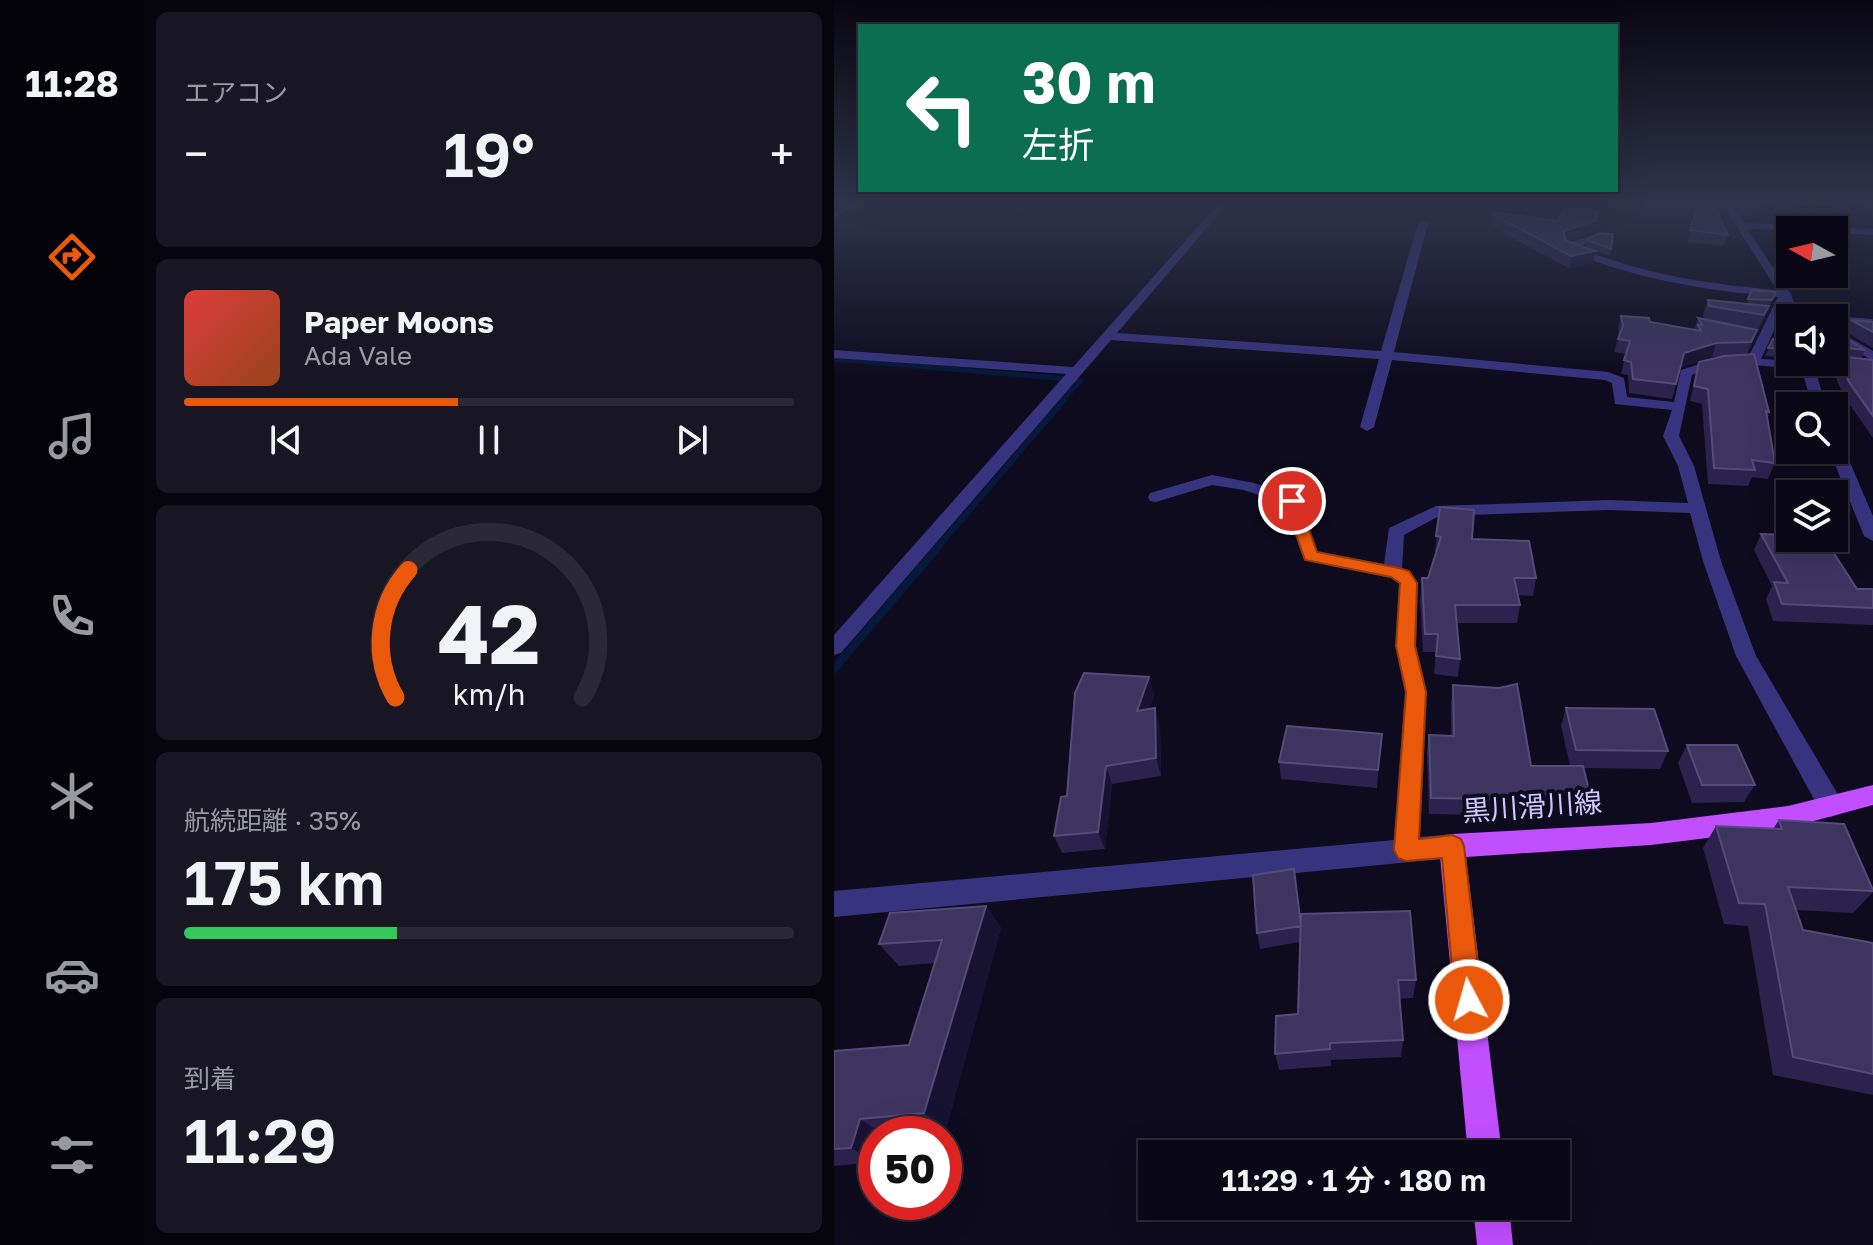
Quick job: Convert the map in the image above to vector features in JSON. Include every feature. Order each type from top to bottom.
[{"type":"main road","name":"黒川滑川線","points":[[1484,1140],[1452,846],[1651,834],[1788,817],[1873,795]]},
{"type":"main road","points":[[1492,1220],[1495,1245]]},
{"type":"street","points":[[834,648],[1174,260]]},
{"type":"street","points":[[1367,427],[1413,260]]},
{"type":"street","points":[[1595,260],[1670,281],[1785,294]]},
{"type":"street","points":[[1764,260],[1789,304]]},
{"type":"street","points":[[1753,362],[1771,340],[1775,314],[1785,294]]},
{"type":"street","points":[[1761,313],[1775,314]]},
{"type":"street","points":[[1848,321],[1873,323]]},
{"type":"street","points":[[1107,336],[1386,355],[1608,376],[1619,381],[1620,401],[1680,407]]},
{"type":"street","points":[[1750,336],[1771,340]]},
{"type":"street","points":[[1848,345],[1869,362]]},
{"type":"street","points":[[834,354],[1075,371]]},
{"type":"street","points":[[1776,363],[1698,366],[1686,373],[1671,436],[1686,466],[1696,508],[1746,656],[1831,806]]},
{"type":"street","points":[[1842,464],[1873,536]]},
{"type":"street","points":[[1156,497],[1191,488],[1208,479],[1272,490],[1292,501],[1310,556],[1393,572],[1403,575],[1409,583],[1406,646],[1416,692],[1406,850]]},
{"type":"street","points":[[1393,572],[1395,532],[1436,511],[1609,505],[1696,508]]},
{"type":"street","points":[[834,904],[1452,846]]},
{"type":"building","points":[[1752,290],[1776,292],[1772,300],[1748,299]]},
{"type":"building","points":[[1708,300],[1769,306],[1764,315],[1709,306]]},
{"type":"building","points":[[1621,316],[1649,318],[1650,322],[1701,331],[1698,318],[1757,330],[1751,342],[1716,343],[1684,353],[1676,384],[1633,379],[1631,362],[1624,360],[1630,341],[1618,339],[1623,326]]},
{"type":"building","points":[[1851,320],[1873,322],[1873,332]]},
{"type":"building","points":[[1773,339],[1776,340],[1776,349],[1768,348]]},
{"type":"building","points":[[1848,340],[1865,350],[1848,348]]},
{"type":"building","points":[[1754,354],[1769,412],[1766,411],[1775,463],[1752,460],[1755,470],[1714,468],[1708,389],[1694,386],[1699,362]]},
{"type":"building","points":[[1848,357],[1873,360],[1873,416],[1849,382]]},
{"type":"building","points":[[1440,507],[1474,510],[1472,539],[1529,541],[1536,578],[1514,578],[1520,605],[1455,605],[1460,659],[1436,656],[1438,634],[1425,634],[1422,578],[1428,578],[1441,537],[1436,536]]},
{"type":"building","points":[[1761,534],[1776,535],[1776,552],[1833,552],[1857,589],[1873,590],[1873,608],[1782,604],[1774,582],[1788,583]]},
{"type":"building","points":[[1084,673],[1149,677],[1137,711],[1155,708],[1156,758],[1106,766],[1098,832],[1054,836],[1061,797],[1067,796],[1075,693]]},
{"type":"building","points":[[1517,684],[1531,766],[1583,766],[1590,794],[1535,794],[1536,800],[1431,798],[1429,735],[1454,736],[1453,685],[1499,688]]},
{"type":"building","points":[[1566,708],[1654,709],[1668,751],[1576,750]]},
{"type":"building","points":[[1287,726],[1382,734],[1378,770],[1279,762]]},
{"type":"building","points":[[1687,745],[1737,745],[1755,785],[1702,785]]},
{"type":"building","points":[[1779,820],[1844,824],[1873,890],[1788,887],[1803,930],[1873,943],[1873,1074],[1793,1057],[1765,904],[1739,903],[1716,826],[1782,829]]},
{"type":"building","points":[[1294,869],[1301,926],[1257,933],[1253,875]]},
{"type":"building","points":[[986,906],[924,1113],[858,1116],[851,1148],[834,1149],[834,1051],[909,1045],[942,940],[879,944],[890,913]]},
{"type":"building","points":[[1410,911],[1416,980],[1398,980],[1403,1040],[1330,1043],[1330,1049],[1275,1054],[1276,1016],[1298,1014],[1301,914]]},
{"type":"waterway","points":[[834,359],[1081,380],[1059,405]]},
{"type":"waterway","points":[[937,548],[1061,403]]},
{"type":"waterway","points":[[834,669],[939,546]]},
{"type":"route","points":[[1292,501],[1310,556],[1393,572],[1403,575],[1409,583],[1406,646],[1416,692],[1406,850],[1452,846],[1469,1000]]}]
